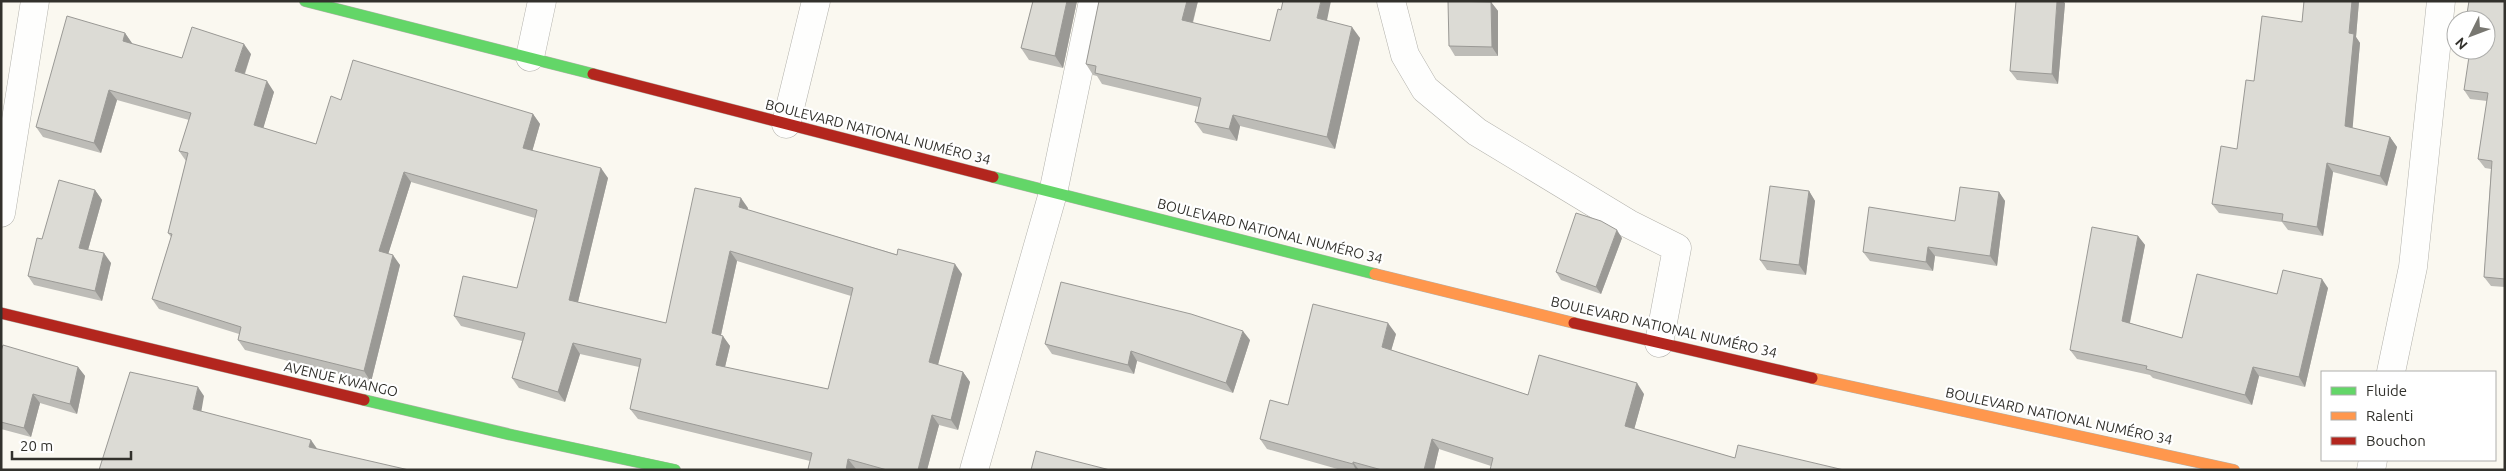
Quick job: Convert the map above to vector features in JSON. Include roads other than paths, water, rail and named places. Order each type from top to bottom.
[{"type":"main road","name":"BOULEVARD NATIONAL NUMÉRO 34","points":[[305,1],[1053,192],[1659,343],[2234,470]]},
{"type":"main road","name":"AVENUE KWANGO","points":[[1,312],[502,433],[675,470]]},
{"type":"street","points":[[1,213],[36,1]]},
{"type":"street","points":[[530,57],[542,1]]},
{"type":"street","points":[[786,124],[816,1]]},
{"type":"street","points":[[974,470],[1053,192],[1093,1]]},
{"type":"street","points":[[1390,1],[1405,56],[1425,89],[1477,132],[1629,224],[1676,248],[1659,343]]},
{"type":"street","points":[[2391,371],[2412,267],[2441,1]]}]
